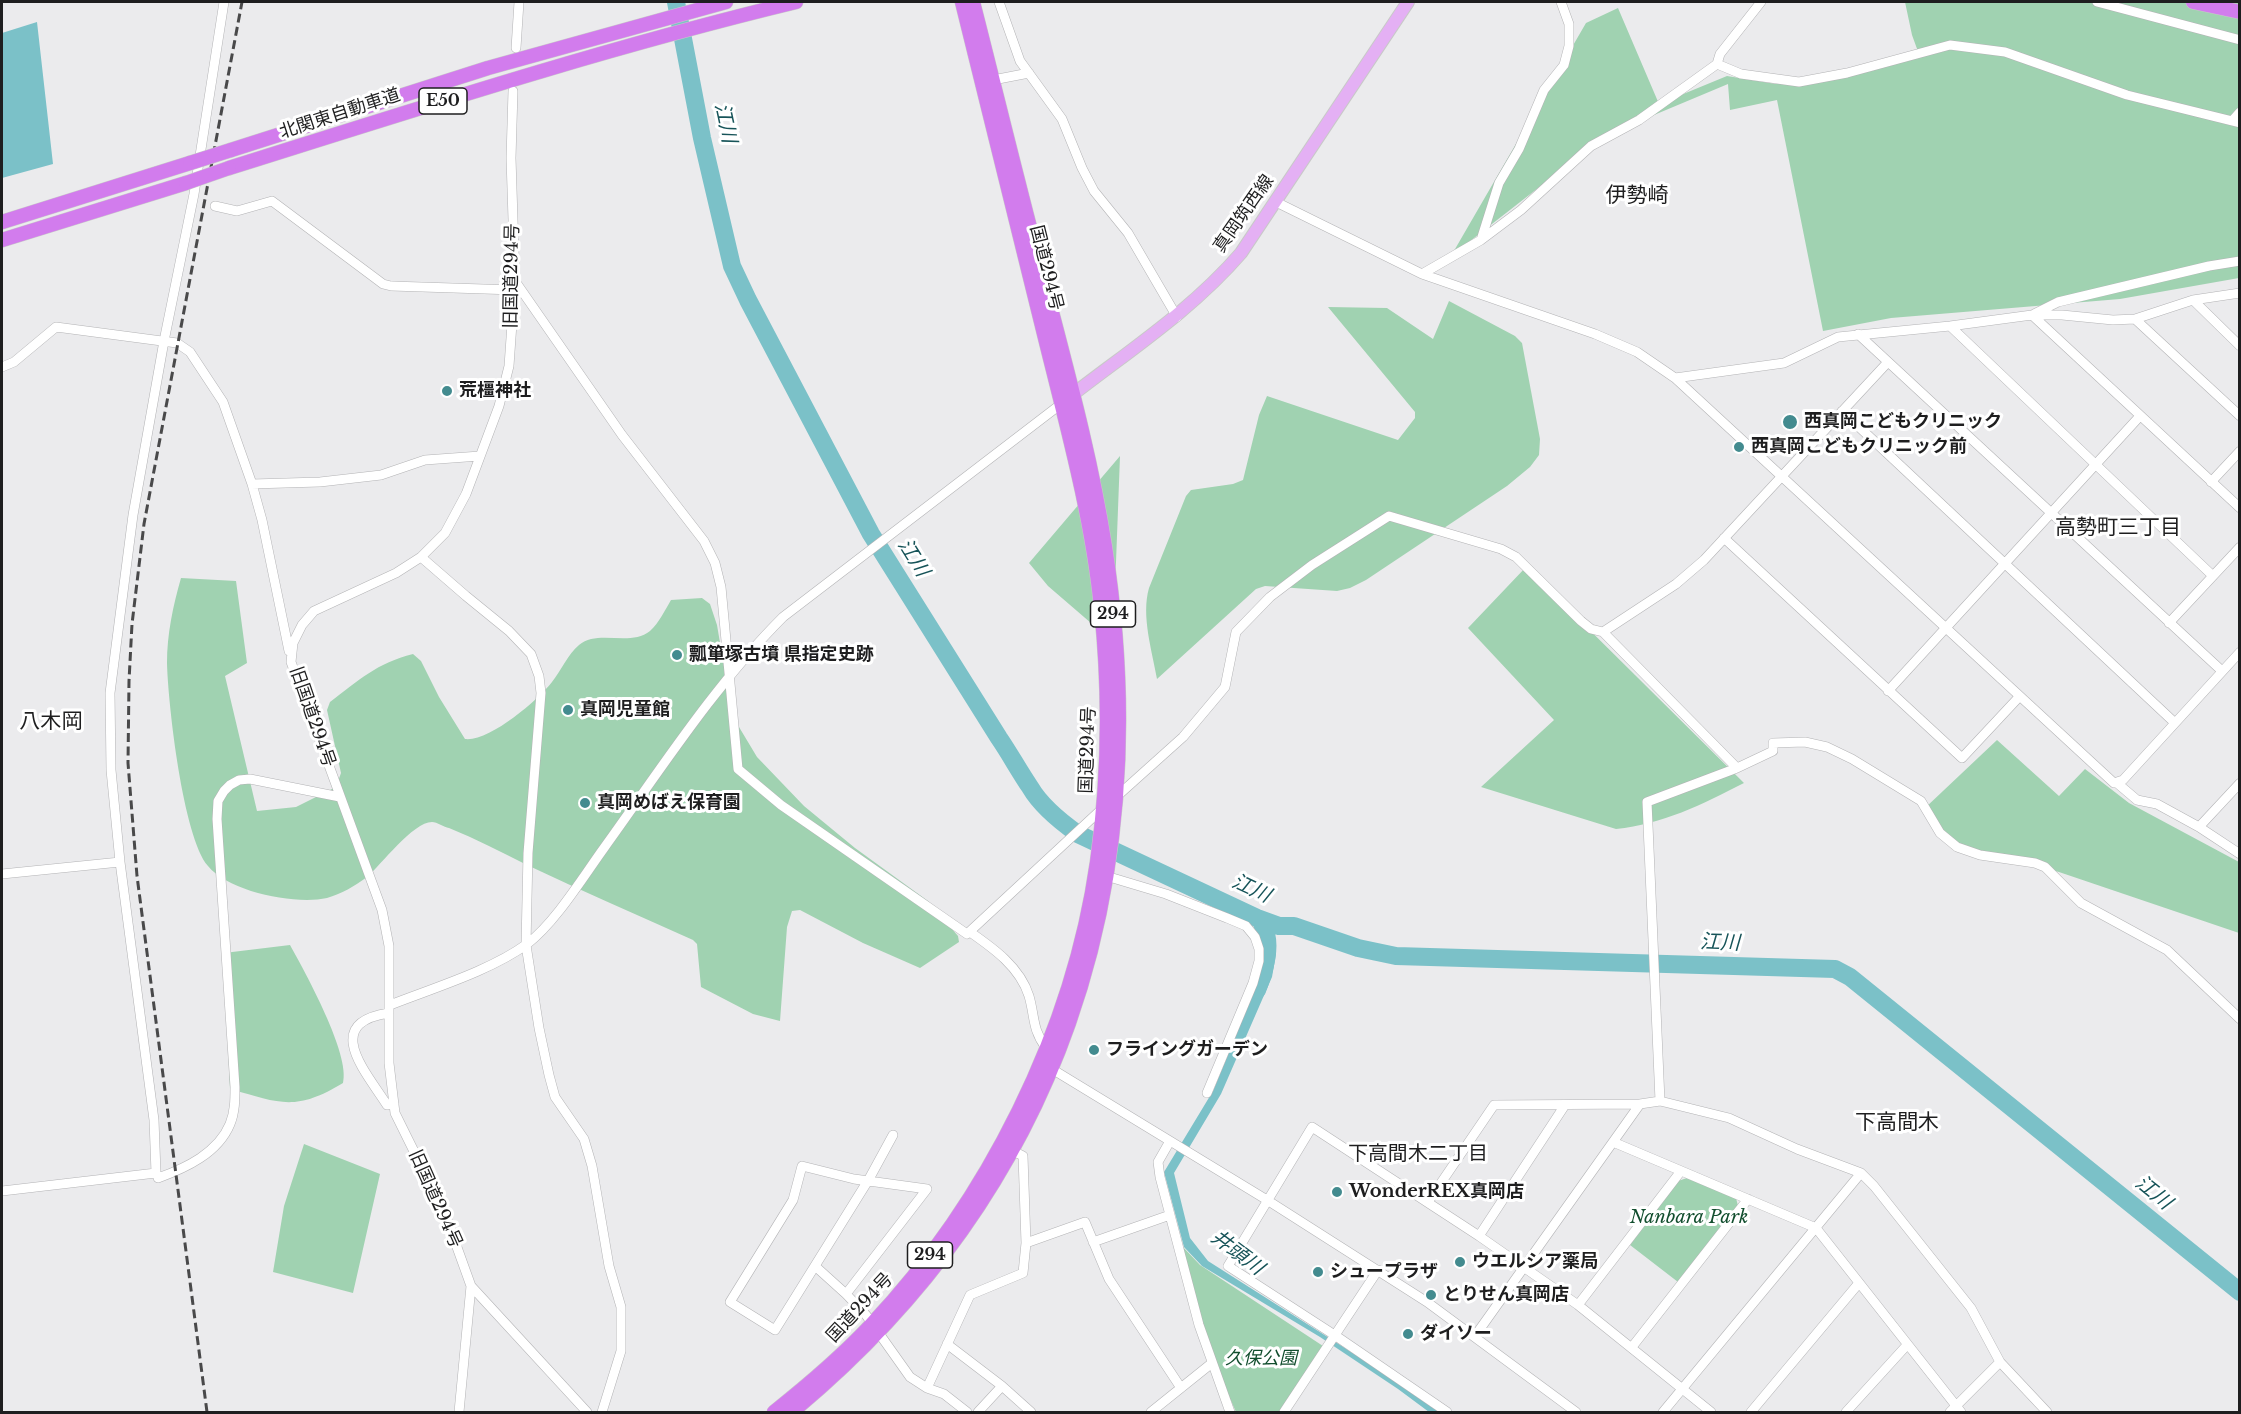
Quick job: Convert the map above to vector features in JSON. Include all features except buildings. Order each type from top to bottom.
[{"type":"highway","name":"北関東自動車道","points":[[2,222],[488,68],[726,2]]},
{"type":"highway","name":"北関東自動車道","points":[[2,240],[490,86],[715,21],[796,2]]},
{"type":"highway","name":"国道294号","points":[[792,1413],[876,1329],[947,1252],[991,1189],[1013,1151],[1084,977],[1103,870],[1106,835],[1104,807],[1108,705],[1101,604],[1085,509],[1061,404],[962,2]]},
{"type":"highway","name":"国道294号","points":[[973,2],[1073,394],[1097,505],[1112,601],[1119,705],[1117,795],[1106,835]]},
{"type":"highway","points":[[2193,2],[2240,12]]},
{"type":"highway","name":"国道294号","points":[[774,1413],[876,1329],[962,1210],[985,1173],[1022,1104],[1047,1066],[1046,1048],[1103,870]]},
{"type":"main road","name":"真岡筑西線","points":[[1061,404],[1177,317],[1226,271],[1276,202],[1408,2]]},
{"type":"street","points":[[2,1191],[156,1173],[154,1120],[120,862],[111,770],[110,693],[134,515],[164,341],[194,194],[224,2]]},
{"type":"street","points":[[516,48],[519,2]]},
{"type":"street","points":[[999,2],[1020,61],[1062,119],[1082,168],[1095,191],[1128,233],[1177,317]]},
{"type":"street","points":[[1481,240],[1499,183],[1520,149],[1544,90],[1564,66],[1569,46],[1569,24],[1561,2]]},
{"type":"street","points":[[1422,274],[1481,240],[1521,210],[1591,146],[1639,120],[1717,64],[1720,54],[1761,2]]},
{"type":"street","points":[[2097,2],[2240,40]]},
{"type":"street","points":[[1717,64],[1741,74],[1799,82],[1847,73],[1950,45],[2005,52],[2127,95],[2236,122],[2240,112]]},
{"type":"street","points":[[993,80],[1029,73]]},
{"type":"street","name":"旧国道294号","points":[[459,1413],[471,1286],[445,1214],[395,1113],[389,1063],[389,946],[382,910],[291,662],[292,643],[302,625],[314,611],[396,573],[421,557],[445,533],[466,494],[499,406],[509,366],[515,285],[511,158],[513,91]]},
{"type":"street","points":[[214,206],[237,212],[273,201],[383,284],[392,286],[515,285],[622,435],[704,541],[720,576],[738,769],[781,805],[967,934],[1183,737],[1225,687],[1236,632],[1270,597],[1312,566],[1389,516],[1500,549],[1516,557],[1581,621],[1591,629],[1603,632],[1737,768]]},
{"type":"street","points":[[1276,202],[1422,274],[1616,342],[1655,363],[1675,378],[1947,627],[2110,781],[2117,783],[2137,800],[2157,804],[2199,827],[2240,854]]},
{"type":"street","points":[[2032,315],[2058,302],[2209,266],[2240,261]]},
{"type":"street","points":[[1675,378],[1784,363],[1838,337],[2032,315],[2062,315],[2113,320],[2135,319],[2193,300],[2240,293]]},
{"type":"street","points":[[2193,300],[2240,346]]},
{"type":"street","points":[[2032,315],[2240,508]]},
{"type":"street","points":[[2135,319],[2240,416]]},
{"type":"street","points":[[1950,326],[2213,576]]},
{"type":"street","points":[[2,367],[14,362],[56,327],[177,343],[190,352],[223,402],[252,484],[269,551],[291,662]]},
{"type":"street","points":[[1858,334],[2222,671]]},
{"type":"street","points":[[1603,632],[1676,584],[1724,538],[1888,362]]},
{"type":"street","points":[[394,1104],[387,1105],[353,1047],[353,1031],[359,1023],[506,958],[526,945],[547,924],[570,894],[729,675],[754,646],[783,617],[1061,404]]},
{"type":"street","points":[[1842,411],[2175,723]]},
{"type":"street","points":[[1888,691],[2140,416]]},
{"type":"street","points":[[2211,482],[2240,451]]},
{"type":"street","points":[[252,484],[320,482],[381,475],[425,460],[480,456]]},
{"type":"street","points":[[1724,538],[1962,758],[2019,697]]},
{"type":"street","points":[[2169,622],[2240,547]]},
{"type":"street","points":[[421,557],[509,631],[531,654],[540,676],[542,693],[528,853],[526,945],[549,1075],[555,1097],[584,1139],[592,1166],[609,1266],[621,1307],[621,1351],[602,1413]]},
{"type":"street","points":[[2117,783],[2123,780],[2240,652]]},
{"type":"street","points":[[1660,1101],[1647,802],[1737,768],[1773,751],[1773,743],[1789,741],[1827,747],[1852,759],[1921,801],[1940,834],[1957,846],[1980,855],[2034,863],[2045,867],[2081,903],[2167,950],[2240,1019]]},
{"type":"street","points":[[158,1178],[195,1162],[214,1146],[225,1134],[235,1105],[217,819],[218,801],[230,784],[250,779],[340,797]]},
{"type":"street","points":[[2199,827],[2240,783]]},
{"type":"street","points":[[2,874],[120,862]]},
{"type":"street","points":[[1103,870],[1246,926],[1255,937],[1259,949],[1259,961],[1253,983],[1207,1093]]},
{"type":"street","points":[[970,932],[1000,954],[1016,972],[1029,995],[1036,1035],[1046,1048]]},
{"type":"street","points":[[1047,1066],[1378,1270],[1475,1336],[1576,1413]]},
{"type":"street","points":[[1428,1202],[1494,1105],[1640,1104],[1660,1101],[1729,1118],[1797,1149],[1861,1173],[1874,1186],[1971,1308],[2000,1362],[2047,1413]]},
{"type":"street","points":[[1475,1336],[1640,1104]]},
{"type":"street","points":[[1479,1236],[1565,1105]]},
{"type":"street","points":[[1448,1413],[1336,1336],[1227,1266],[1312,1127],[1479,1236],[1578,1305],[1711,1413]]},
{"type":"street","points":[[846,1294],[927,1189],[869,1179],[855,1179],[802,1166],[793,1200],[730,1302],[775,1330],[869,1179],[893,1135]]},
{"type":"street","points":[[1172,1142],[1158,1162],[1160,1177],[1199,1325],[1230,1413]]},
{"type":"street","points":[[1613,1142],[1816,1228],[1956,1411],[2000,1362]]},
{"type":"street","points":[[927,1388],[970,1295],[1023,1273],[1026,1243],[1023,1156],[1013,1151]]},
{"type":"street","points":[[1578,1305],[1680,1171]]},
{"type":"street","points":[[1663,1413],[1861,1173]]},
{"type":"street","points":[[1632,1347],[1748,1199]]},
{"type":"street","points":[[1093,1242],[1170,1215]]},
{"type":"street","points":[[1026,1243],[1085,1222],[1109,1279],[1181,1388]]},
{"type":"street","points":[[815,1266],[846,1294],[876,1329],[910,1377],[927,1388],[944,1394],[968,1413]]},
{"type":"street","points":[[1284,1413],[1378,1270]]},
{"type":"street","points":[[1751,1413],[1859,1283]]},
{"type":"street","points":[[471,1286],[587,1413]]},
{"type":"street","points":[[947,1344],[1002,1386],[1031,1413]]},
{"type":"street","points":[[1846,1413],[1907,1345]]},
{"type":"street","points":[[1151,1413],[1212,1363]]},
{"type":"street","points":[[978,1413],[1002,1386]]},
{"type":"green space","points":[[1905,2],[2239,2],[2239,278],[2120,299],[1891,318],[1823,331],[1777,100],[1730,110],[1728,84],[1623,128],[1547,181],[1451,256],[1586,23],[1618,8],[1659,104],[1727,76],[1776,84],[1920,57],[1912,35]]},
{"type":"green space","points":[[1449,301],[1515,336],[1522,343],[1540,439],[1539,455],[1530,467],[1507,486],[1366,580],[1350,588],[1337,591],[1265,586],[1256,589],[1157,679],[1146,610],[1149,588],[1186,496],[1191,490],[1233,484],[1243,480],[1259,415],[1267,396],[1398,440],[1415,418],[1415,412],[1328,307],[1387,308],[1433,339]]},
{"type":"green space","points":[[1120,456],[1113,642],[1048,586],[1029,563]]},
{"type":"green space","points":[[1526,567],[1744,783],[1666,818],[1616,829],[1481,787],[1554,720],[1468,628]]},
{"type":"green space","points":[[181,578],[236,581],[247,663],[225,676],[257,811],[296,807],[336,787],[341,773],[327,710],[330,702],[369,673],[389,662],[413,654],[421,661],[439,697],[465,739],[475,738],[487,734],[512,719],[535,699],[552,682],[571,653],[587,640],[642,636],[656,624],[671,600],[702,598],[710,604],[717,625],[730,702],[739,727],[757,757],[804,806],[855,848],[928,901],[958,936],[959,942],[920,968],[863,943],[800,910],[792,911],[787,927],[780,1021],[753,1014],[701,987],[697,944],[693,940],[434,822],[424,824],[407,836],[367,877],[353,887],[327,898],[298,900],[281,898],[231,883],[208,866],[199,851],[191,828],[178,769],[167,663],[171,620]]},
{"type":"green space","points":[[1997,740],[2059,796],[2085,769],[2129,803],[2239,862],[2239,933],[2059,872],[1957,847],[1925,808]]},
{"type":"green space","points":[[290,945],[334,1034],[344,1070],[343,1083],[312,1098],[287,1102],[230,1089],[224,953]]},
{"type":"green space","points":[[304,1144],[380,1174],[353,1293],[273,1272],[284,1206]]},
{"type":"green space","name":"Nanbara Park","points":[[1687,1178],[1736,1198],[1738,1206],[1678,1282],[1630,1245],[1678,1181]]},
{"type":"green space","name":"久保公園","points":[[1182,1246],[1200,1265],[1323,1346],[1280,1412],[1236,1412],[1197,1324]]},
{"type":"water","points":[[37,22],[53,164],[2,178],[2,33]]},
{"type":"water","points":[[1249,921],[1271,929],[1276,954],[1272,977],[1221,1094],[1174,1173],[1190,1238],[1208,1261],[1367,1362],[1439,1412],[1429,1412],[1320,1337],[1202,1266],[1184,1247],[1164,1172],[1213,1091],[1266,962],[1262,940]]},
{"type":"waterway","name":"江川","points":[[676,2],[702,138],[732,266],[871,534],[1026,781],[1040,801],[1058,819],[1078,834],[1257,918],[1279,926],[1294,926],[1358,948],[1396,956],[1835,969],[1850,977],[2240,1292]]},
{"type":"waterway","name":"井頭川","points":[[1257,990],[1265,967],[1267,949],[1263,927]]},
{"type":"railway","points":[[207,1412],[137,876],[128,763],[129,681],[132,624],[144,524],[242,2]]},
{"type":"place","name":"荒橿神社","points":[[447,391]]},
{"type":"place","name":"西真岡こどもクリニック","points":[[1790,422]]},
{"type":"place","name":"西真岡こどもクリニック前","points":[[1739,447]]},
{"type":"place","name":"瓢箪塚古墳 県指定史跡","points":[[677,655]]},
{"type":"place","name":"真岡児童館","points":[[568,710]]},
{"type":"place","name":"真岡めばえ保育園","points":[[585,803]]},
{"type":"place","name":"フライングガーデン","points":[[1094,1050]]},
{"type":"place","name":"WonderREX真岡店","points":[[1337,1192]]},
{"type":"place","name":"ウエルシア薬局","points":[[1460,1262]]},
{"type":"place","name":"シュープラザ","points":[[1318,1272]]},
{"type":"place","name":"とりせん真岡店","points":[[1431,1295]]},
{"type":"place","name":"ダイソー","points":[[1408,1334]]},
{"type":"district","name":"伊勢崎","points":[[1637,196]]},
{"type":"district","name":"高勢町三丁目","points":[[2118,528]]},
{"type":"district","name":"八木岡","points":[[51,722]]},
{"type":"district","name":"下高間木","points":[[1897,1123]]},
{"type":"district","name":"下高間木二丁目","points":[[1418,1154]]}]
